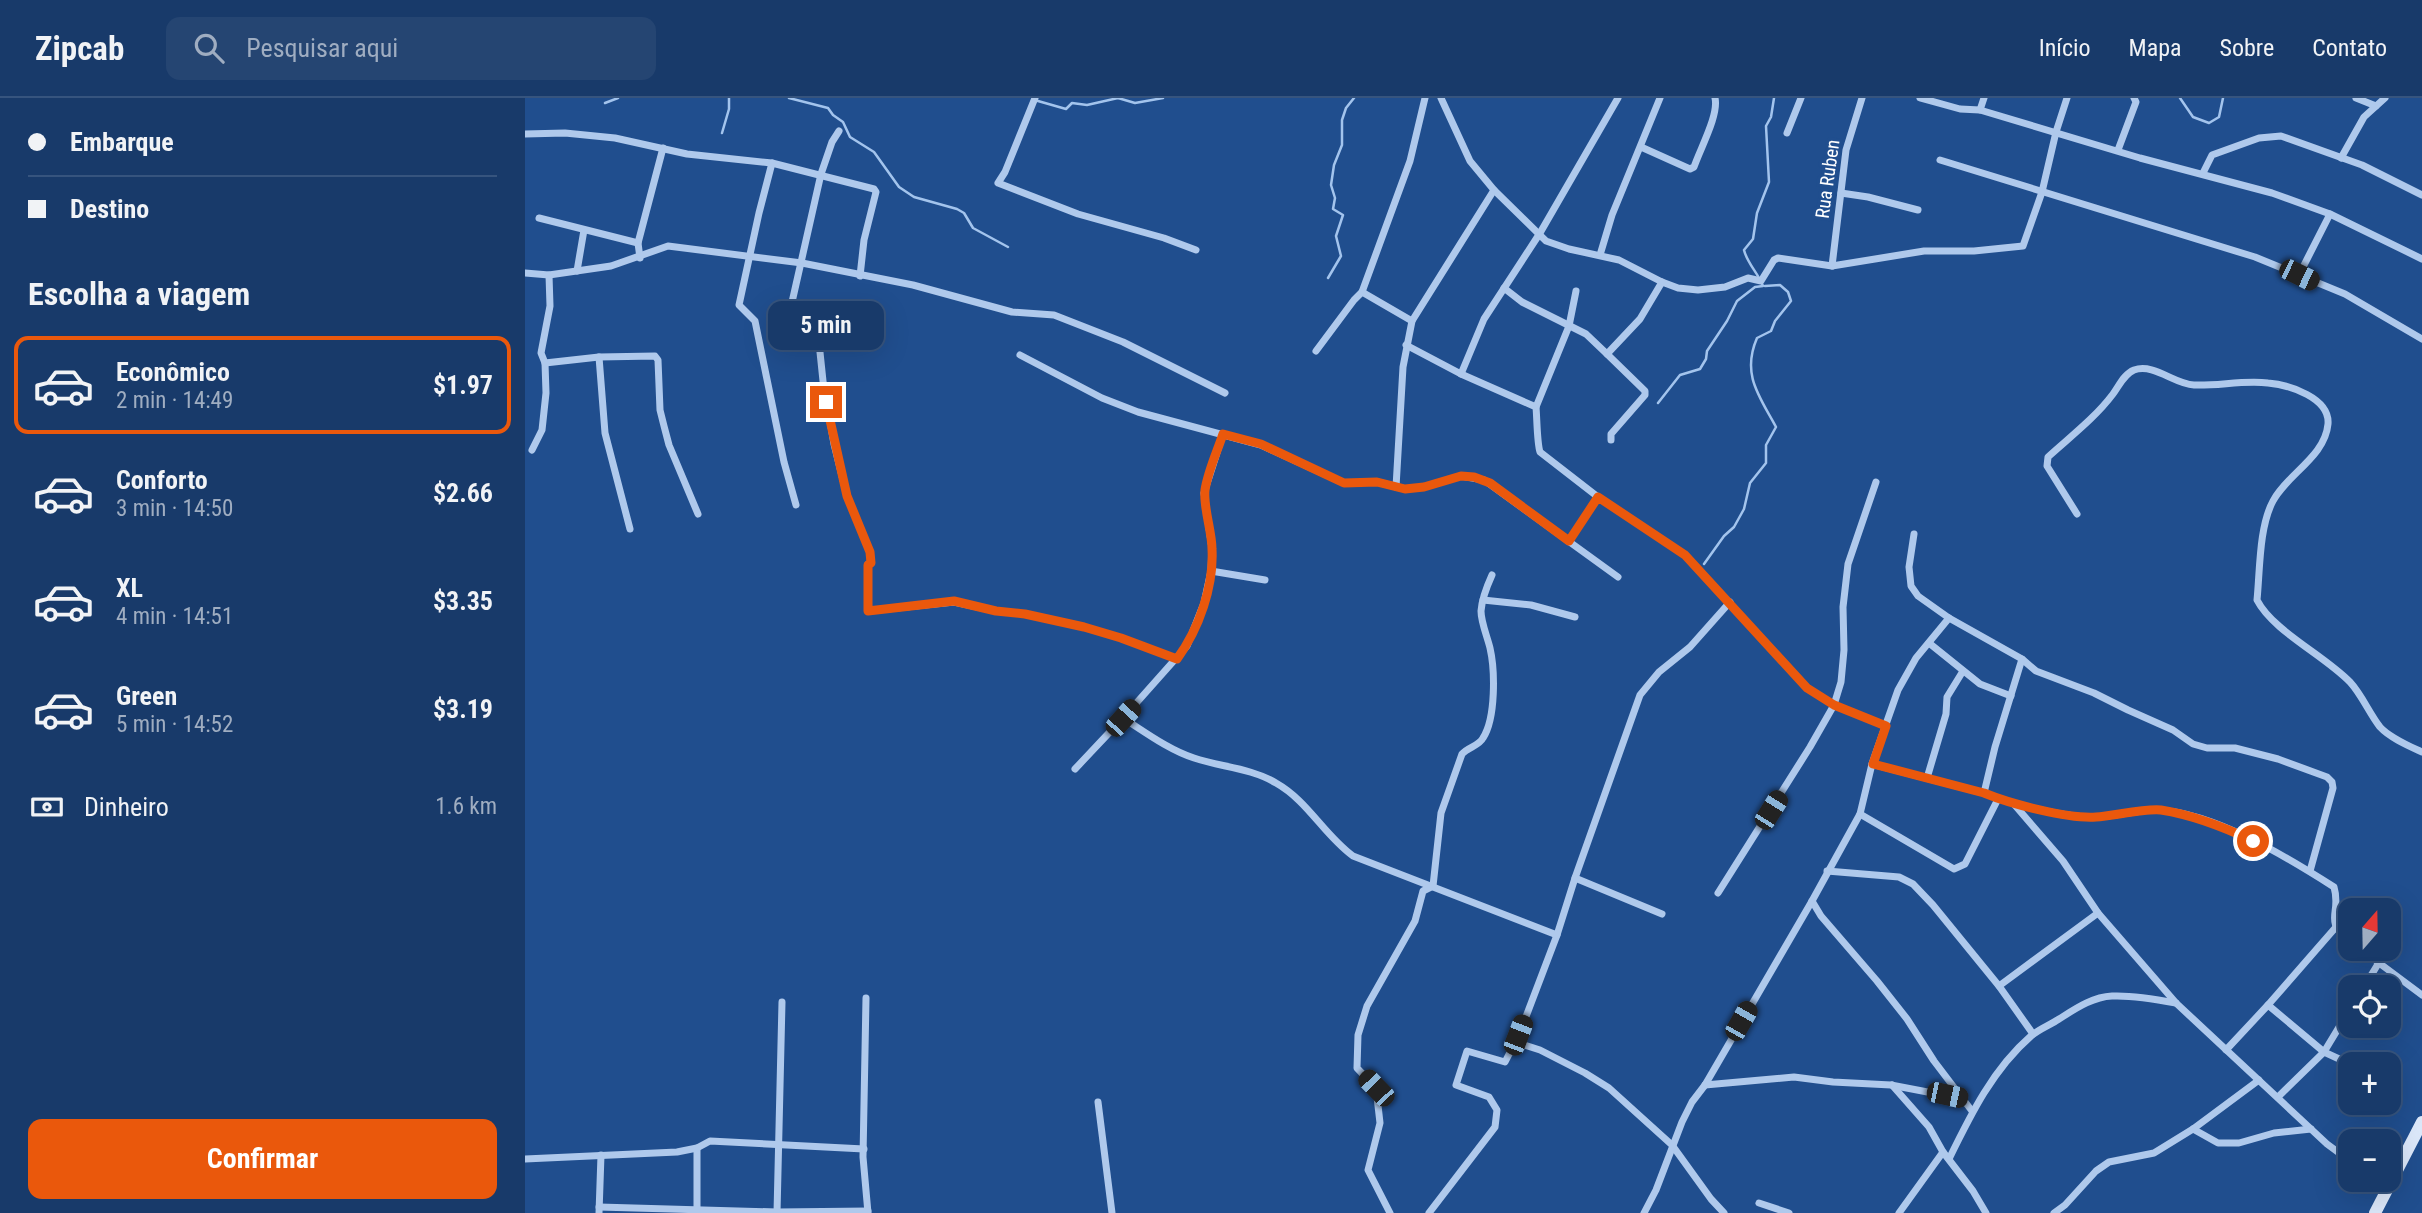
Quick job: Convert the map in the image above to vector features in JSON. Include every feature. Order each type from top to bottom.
[{"type":"main road","points":[[2401,1158],[2422,1124]]},
{"type":"main road","points":[[2375,1213],[2383,1192]]},
{"type":"street","points":[[1035,98],[998,183],[1078,214],[1164,238],[1196,250]]},
{"type":"street","points":[[1316,351],[1362,292],[1410,161],[1425,98]]},
{"type":"street","points":[[1441,98],[1471,161],[1494,190],[1546,242],[1619,260],[1663,282],[1698,290],[1725,287],[1748,278],[1762,281],[1774,260],[1779,258],[1832,266],[1924,251],[1974,251],[2023,246],[2042,192],[2067,98]]},
{"type":"street","points":[[1461,374],[1483,319],[1539,233],[1618,98]]},
{"type":"street","points":[[1600,255],[1612,215],[1660,98]]},
{"type":"street","points":[[1641,147],[1690,169],[1694,167],[1714,114],[1715,98]]},
{"type":"street","points":[[1787,133],[1801,98]]},
{"type":"street","name":"Rua Ruben","points":[[1832,266],[1846,150],[1862,98]]},
{"type":"street","points":[[1920,98],[1960,109],[1980,110],[2140,158],[2272,193],[2330,214],[2422,259]]},
{"type":"street","points":[[1980,110],[1985,98]]},
{"type":"street","points":[[2118,150],[2136,102],[2134,98]]},
{"type":"street","points":[[2356,98],[2376,106]]},
{"type":"street","points":[[2341,158],[2364,117],[2385,98]]},
{"type":"street","points":[[839,131],[832,142],[821,174],[790,311],[806,319],[818,333],[834,444],[847,496],[870,552],[868,611],[954,601],[1084,627],[1177,659]]},
{"type":"street","points":[[525,134],[565,133],[615,138],[687,154],[772,163],[874,189],[876,192],[864,240],[860,275]]},
{"type":"street","points":[[2203,173],[2212,155],[2280,135],[2362,165],[2422,195]]},
{"type":"street","points":[[640,258],[638,243],[663,148]]},
{"type":"street","points":[[1940,160],[2255,257],[2345,294],[2422,339]]},
{"type":"street","points":[[772,163],[739,305],[755,321],[796,505]]},
{"type":"street","points":[[1396,487],[1403,367],[1412,321],[1494,190]]},
{"type":"street","points":[[1841,193],[1918,210]]},
{"type":"street","points":[[2299,275],[2330,214]]},
{"type":"street","points":[[539,218],[638,243]]},
{"type":"street","points":[[577,271],[584,230]]},
{"type":"street","points":[[525,273],[549,275],[611,266],[669,246],[802,263],[913,285],[1012,312],[1054,314],[1123,342],[1225,393]]},
{"type":"street","points":[[532,450],[542,430],[545,363],[541,353],[550,306],[549,275]]},
{"type":"street","points":[[1607,354],[1640,319],[1663,282]]},
{"type":"street","points":[[1504,288],[1522,302],[1586,334],[1645,391],[1611,434],[1611,440]]},
{"type":"street","points":[[1576,290],[1569,326],[1536,407],[1540,452],[1598,497],[1685,555],[1807,688],[1834,705],[1886,726]]},
{"type":"street","points":[[1362,292],[1412,321]]},
{"type":"street","points":[[1406,345],[1461,374],[1536,407]]},
{"type":"street","points":[[1020,355],[1137,412],[1261,444],[1344,483],[1377,482],[1396,487],[1424,487],[1461,476],[1474,477],[1490,483],[1618,577]]},
{"type":"street","points":[[545,363],[599,356],[655,356],[658,360],[660,410],[669,445],[698,514]]},
{"type":"street","points":[[599,356],[605,433],[630,529]]},
{"type":"street","points":[[2077,514],[2047,466],[2048,457],[2105,404],[2126,375],[2135,369],[2159,372],[2182,383],[2194,385],[2267,382],[2285,386],[2313,398],[2325,408],[2328,423],[2324,437],[2314,454],[2285,484],[2266,514],[2257,600],[2262,611],[2331,664],[2351,683],[2381,727],[2422,752]]},
{"type":"street","points":[[1075,769],[1187,646],[1204,603],[1211,571],[1212,549],[1205,493],[1223,434]]},
{"type":"street","points":[[1718,892],[1834,705],[1841,682],[1845,650],[1843,607],[1848,564],[1876,482]]},
{"type":"street","points":[[1569,541],[1598,497]]},
{"type":"street","points":[[1915,534],[1909,567],[1911,586],[1918,596],[1949,618],[2022,659],[2036,671],[2094,693],[2173,730],[2193,744],[2207,748],[2235,748],[2278,759],[2327,777],[2333,788],[2310,872]]},
{"type":"street","points":[[1211,571],[1265,580]]},
{"type":"street","points":[[1433,886],[1439,826],[1445,801],[1462,754],[1483,739],[1490,715],[1492,659],[1481,614],[1482,600],[1492,575]]},
{"type":"street","points":[[1482,600],[1531,605],[1575,617]]},
{"type":"street","points":[[1429,1213],[1495,1127],[1497,1110],[1489,1097],[1456,1085],[1467,1051],[1505,1062],[1515,1042],[1557,935],[1640,695],[1659,672],[1690,647],[1730,602]]},
{"type":"street","points":[[1644,1213],[1692,1101],[1705,1085],[1860,814],[1873,764],[1898,690],[1916,658],[1949,618]]},
{"type":"street","points":[[1929,643],[1980,684],[2011,696]]},
{"type":"street","points":[[1984,793],[2022,659]]},
{"type":"street","points":[[1927,778],[1946,714],[1947,696],[1962,670]]},
{"type":"street","points":[[1123,718],[1191,757],[1252,772],[1273,781],[1293,794],[1338,845],[1353,856],[1557,935]]},
{"type":"street","points":[[1873,764],[1998,799],[2061,813],[2092,818],[2157,809],[2187,815],[2224,827],[2334,887],[2337,897],[2333,918],[2336,927],[2226,1050]]},
{"type":"street","points":[[1860,814],[1954,869],[1965,864],[1998,799]]},
{"type":"street","points":[[2013,802],[2063,861],[2098,913],[2176,1003],[2338,1152]]},
{"type":"street","points":[[1827,871],[1899,877],[1913,884],[1999,986],[2033,1034]]},
{"type":"street","points":[[1575,878],[1662,914]]},
{"type":"street","points":[[1390,1213],[1368,1170],[1380,1123],[1376,1088],[1357,1068],[1359,1035],[1367,1006],[1415,920],[1423,891],[1433,886]]},
{"type":"street","points":[[1812,901],[1821,916],[1907,1019],[1934,1061],[1972,1111]]},
{"type":"street","points":[[1999,986],[2098,913]]},
{"type":"street","points":[[2374,961],[2422,995]]},
{"type":"street","points":[[2371,975],[2378,964]]},
{"type":"street","points":[[1949,1159],[1972,1111],[2006,1061],[2033,1034],[2079,1005],[2110,996],[2176,1003]]},
{"type":"street","points":[[601,1155],[599,1210],[868,1212],[864,1149],[866,998]]},
{"type":"street","points":[[777,1213],[782,1002]]},
{"type":"street","points":[[2268,1005],[2324,1052],[2338,1058]]},
{"type":"street","points":[[2278,1097],[2324,1052],[2338,1029]]},
{"type":"street","points":[[1515,1042],[1541,1050],[1609,1088],[1672,1145],[1710,1199],[1724,1213]]},
{"type":"street","points":[[1705,1085],[1794,1077],[1833,1082],[1891,1084],[1965,1099]]},
{"type":"street","points":[[2054,1213],[2065,1205],[2096,1171],[2109,1162],[2154,1153],[2193,1129],[2259,1080]]},
{"type":"street","points":[[1891,1084],[1923,1119],[1986,1213]]},
{"type":"street","points":[[1098,1102],[1112,1213]]},
{"type":"street","points":[[2193,1129],[2218,1143],[2239,1143],[2274,1133],[2311,1129]]},
{"type":"street","points":[[525,1159],[677,1152],[710,1141],[864,1149]]},
{"type":"street","points":[[697,1147],[697,1211]]},
{"type":"street","points":[[1899,1213],[1943,1152]]},
{"type":"street","points":[[1759,1203],[1789,1213]]},
{"type":"waterway","points":[[605,103],[618,98]]},
{"type":"waterway","points":[[722,133],[729,109],[729,98]]},
{"type":"waterway","points":[[789,98],[828,108],[843,122],[850,137],[874,152],[899,187],[914,197],[957,209],[964,213],[973,228],[1008,247]]},
{"type":"waterway","points":[[1118,98],[1135,103],[1163,98]]},
{"type":"waterway","points":[[1038,101],[1066,109],[1072,103],[1087,105],[1118,98]]},
{"type":"waterway","points":[[1328,278],[1341,256],[1336,236],[1343,215],[1333,209],[1335,198],[1331,185],[1334,165],[1342,145],[1342,120],[1346,108],[1354,98]]},
{"type":"waterway","points":[[1658,403],[1680,375],[1700,369],[1707,351],[1737,301],[1755,287],[1763,286],[1744,250],[1753,239],[1757,213],[1769,182],[1766,126],[1771,117],[1774,98]]},
{"type":"waterway","points":[[2180,98],[2193,117],[2209,123],[2219,117],[2223,98]]},
{"type":"waterway","points":[[1704,564],[1734,527],[1744,509],[1750,483],[1766,463],[1766,445],[1776,427],[1755,385],[1751,363],[1757,338],[1771,331],[1775,321],[1791,301],[1788,292],[1780,285],[1765,286]]},
{"type":"route","points":[[826,402],[847,496],[870,552],[868,611],[954,601],[1084,627],[1177,659],[1187,646],[1204,603],[1211,571],[1212,549],[1205,493],[1223,434],[1261,444],[1344,483],[1377,482],[1405,489],[1424,487],[1461,476],[1484,480],[1569,541],[1598,497],[1685,555],[1807,688],[1834,705],[1886,726],[1873,764],[1998,799],[2061,813],[2092,818],[2157,809],[2187,815],[2224,827],[2253,841]]}]
